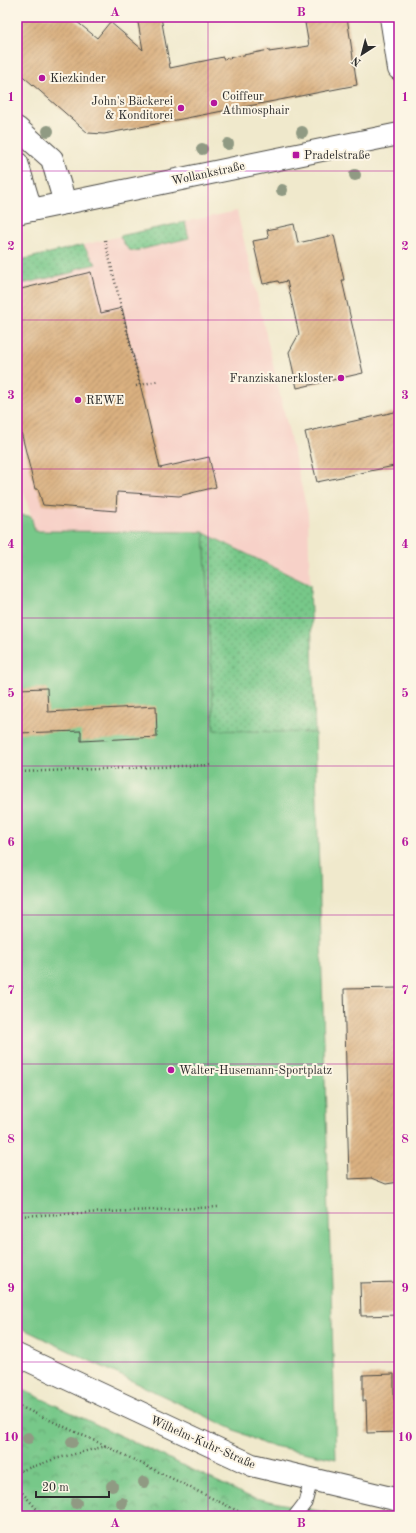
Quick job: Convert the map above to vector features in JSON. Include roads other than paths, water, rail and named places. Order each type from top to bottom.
[{"type":"street","points":[[391,17],[399,69]]},
{"type":"street","points":[[17,128],[52,159],[65,203]]},
{"type":"street","name":"Wollankstraße","points":[[24,212],[399,134]]},
{"type":"street","points":[[17,163],[24,212]]},
{"type":"street","name":"Wilhelm-Kuhr-Straße","points":[[17,1355],[252,1465],[399,1500]]},
{"type":"lane","points":[[295,1516],[305,1503],[311,1480]]},
{"type":"place","name":"Kiezkinder","points":[[42,78]]},
{"type":"place","name":"Coiffeur Athmosphair","points":[[214,103]]},
{"type":"place","name":"John's Bäckerei & Konditorei","points":[[181,108]]},
{"type":"place","name":"Pradelstraße","points":[[296,155]]},
{"type":"place","name":"Franziskanerkloster","points":[[341,378]]},
{"type":"place","name":"REWE","points":[[78,400]]},
{"type":"place","name":"Walter-Husemann-Sportplatz","points":[[171,1070]]}]
